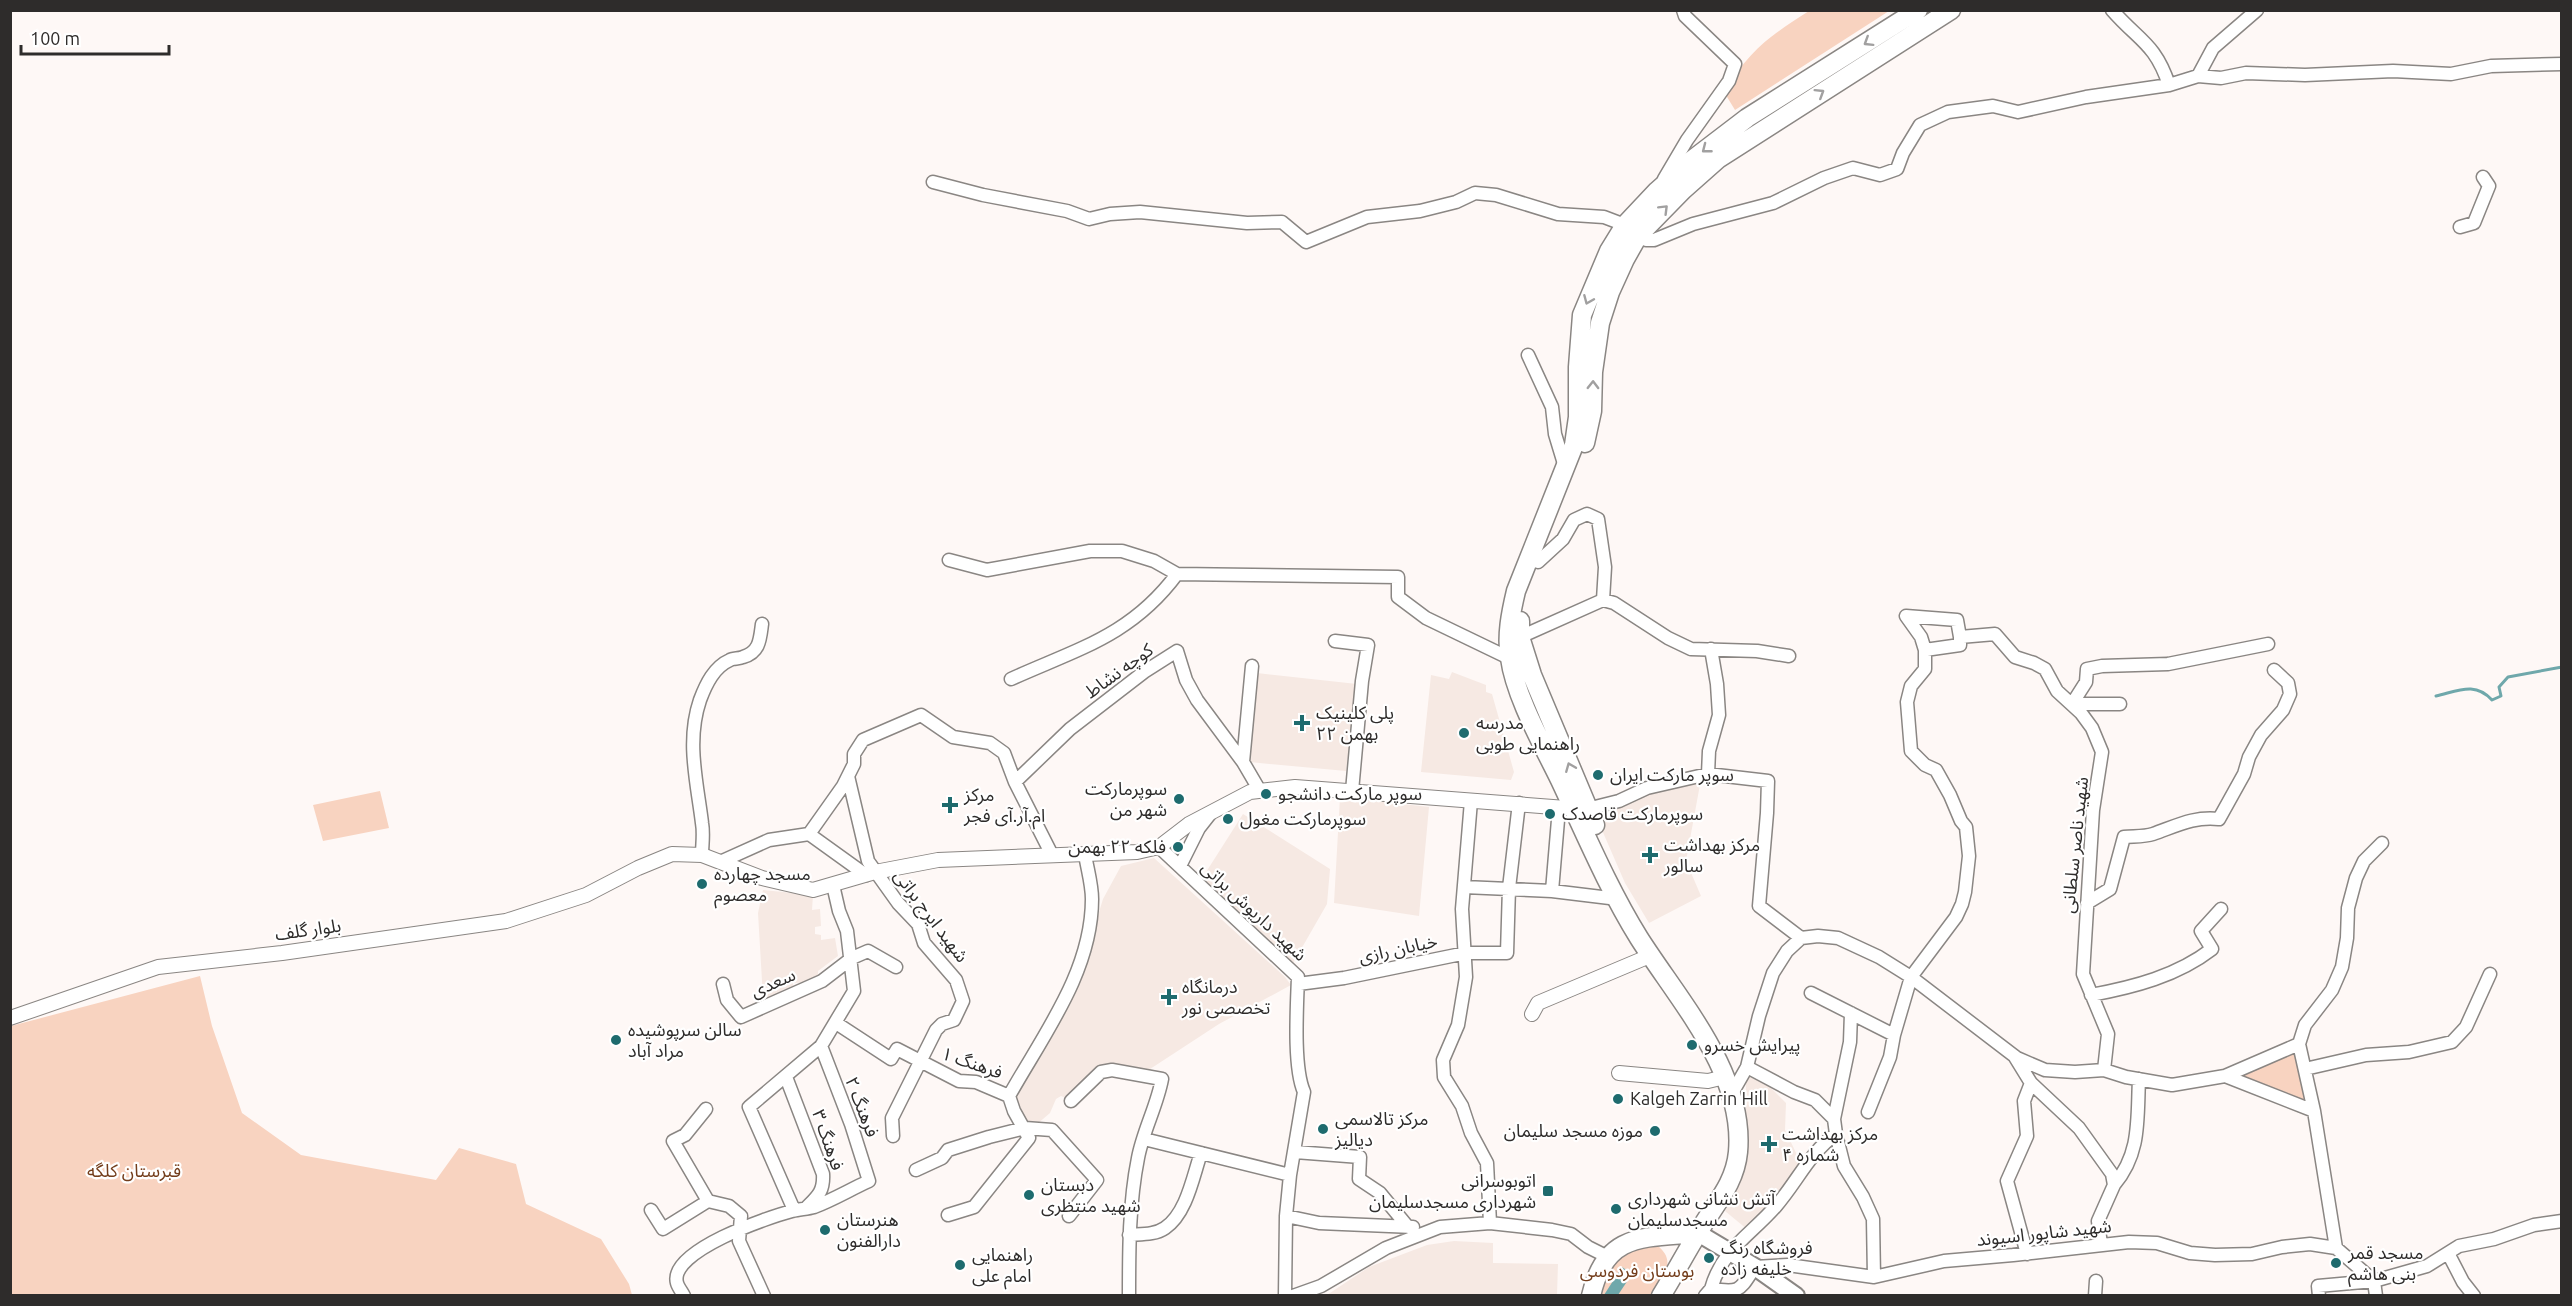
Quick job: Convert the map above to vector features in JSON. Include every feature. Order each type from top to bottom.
[{"type":"main road","points":[[1661,1296],[1728,1187],[1738,1154],[1738,1119],[1725,1077],[1689,1010],[1640,939],[1573,808],[1524,679],[1509,658],[1511,612],[1581,459],[1592,411],[1593,372],[1600,323],[1632,230],[1657,191],[1746,118],[1918,10]]},
{"type":"main road","points":[[1524,679],[1520,614],[1532,567],[1574,445],[1578,417],[1578,367],[1582,315],[1609,251],[1718,159],[1951,10]]},
{"type":"main road","points":[[1573,808],[1648,936],[1652,955]]},
{"type":"main road","points":[[1591,1296],[1595,1276],[1613,1250],[1636,1238],[1698,1233],[1731,1251],[1796,1296]]},
{"type":"main road","points":[[1662,1236],[1677,1256],[1677,1269]]},
{"type":"street","points":[[1657,191],[1687,140],[1729,81],[1735,64],[1685,16],[1683,10]]},
{"type":"street","points":[[2112,10],[2128,28],[2140,35],[2151,47],[2162,65],[2169,85]]},
{"type":"street","points":[[2198,76],[2212,48],[2257,10]]},
{"type":"street","points":[[933,182],[983,195],[1067,211],[1089,219],[1110,214],[1140,212],[1247,223],[1281,222],[1306,242],[1367,217],[1420,211],[1456,202],[1475,193],[1496,195],[1558,214],[1604,217],[1632,230],[1646,240],[1654,240],[1693,224],[1773,203],[1824,178],[1853,168],[1880,175],[1888,172],[1897,168],[1903,153],[1920,126],[1948,112],[1993,106],[2018,112],[2086,97],[2169,85],[2198,76],[2221,78],[2246,73],[2305,75],[2392,70],[2451,74],[2491,66],[2562,64]]},
{"type":"street","points":[[2460,227],[2474,223],[2489,186],[2483,177]]},
{"type":"street","points":[[1528,355],[1552,407],[1555,434],[1565,467]]},
{"type":"street","points":[[1532,567],[1563,539],[1574,520],[1587,514],[1598,519],[1605,567],[1603,600]]},
{"type":"street","points":[[949,560],[987,570],[1090,551],[1122,551],[1154,561],[1177,574],[1398,577],[1398,597],[1426,618],[1509,658]]},
{"type":"street","points":[[1011,679],[1088,647],[1102,637],[1123,628],[1160,598],[1177,574]]},
{"type":"street","points":[[1520,637],[1603,600],[1614,603],[1668,638],[1691,649],[1757,651],[1789,656]]},
{"type":"street","points":[[1868,1112],[1890,1057],[1911,977],[1962,904],[1969,856],[1966,827],[1950,795],[1936,770],[1925,765],[1911,751],[1907,702],[1911,686],[1925,669],[1925,650],[1921,637],[1906,616],[1957,620],[1960,645],[1925,650]]},
{"type":"street","points":[[702,855],[703,825],[693,771],[694,733],[700,701],[710,676],[730,659],[752,654],[760,644],[762,624]]},
{"type":"street","name":"شهید ناصر سلطانی","points":[[1960,637],[1995,634],[2015,657],[2044,669],[2057,691],[2091,728],[2102,752],[2100,777],[2093,810],[2083,974],[2108,1034],[2103,1070]]},
{"type":"street","points":[[1335,641],[1368,645],[1362,681],[1352,791]]},
{"type":"street","points":[[2072,705],[2086,682],[2087,669],[2102,666],[2168,664],[2268,644]]},
{"type":"street","points":[[1708,774],[1708,751],[1719,715],[1711,649]]},
{"type":"street","name":"کوچه نشاط","points":[[1015,783],[1070,729],[1144,672],[1177,651],[1186,680],[1197,700],[1243,762],[1260,791]]},
{"type":"street","points":[[1243,762],[1252,666]]},
{"type":"street","points":[[2087,903],[2110,889],[2124,837],[2151,835],[2173,825],[2202,817],[2219,819],[2244,774],[2249,757],[2261,735],[2283,710],[2290,694],[2288,683],[2274,670]]},
{"type":"street","points":[[2072,705],[2120,704]]},
{"type":"street","points":[[809,834],[848,776],[854,764],[854,754],[863,740],[921,715],[953,737],[990,743],[1004,753],[1015,783],[1052,855]]},
{"type":"street","points":[[1159,846],[1214,808],[1250,792],[1295,787],[1573,808],[1619,801],[1647,788],[1708,774],[1768,781],[1759,906],[1801,938]]},
{"type":"street","points":[[848,776],[871,873]]},
{"type":"street","points":[[1471,801],[1462,909],[1466,977],[1458,1025],[1443,1060],[1444,1077],[1462,1106],[1471,1133],[1487,1163],[1490,1222]]},
{"type":"street","points":[[1509,888],[1519,803]]},
{"type":"street","points":[[1179,866],[1199,828],[1214,808]]},
{"type":"street","points":[[1552,891],[1573,808]]},
{"type":"street","points":[[720,862],[769,840],[809,834],[871,873]]},
{"type":"street","points":[[2376,1296],[2374,1281],[2336,1248],[2314,1111],[2299,1044],[2305,1025],[2332,990],[2342,967],[2347,938],[2348,908],[2356,879],[2364,861],[2382,843]]},
{"type":"street","name":"بلوار گلف","points":[[10,1018],[158,967],[282,953],[506,921],[586,895],[638,868],[672,854],[702,855],[762,879],[813,890],[871,873],[938,860],[1137,852],[1159,846]]},
{"type":"street","name":"شهید داریوش براتی","points":[[1159,846],[1298,977],[1299,1082],[1304,1092],[1290,1174],[1286,1216],[1285,1296]]},
{"type":"street","points":[[948,1215],[974,1207],[1029,1138],[1014,1111],[1009,1096],[1061,1008],[1088,940],[1092,898],[1085,854]]},
{"type":"street","name":"شهید ایرج براتی","points":[[871,873],[918,924],[924,943],[956,980],[963,1001],[954,1020],[942,1024],[936,1030],[892,1118],[892,1136]]},
{"type":"street","points":[[684,1296],[676,1282],[679,1269],[693,1256],[742,1227],[800,1210],[749,1107],[820,1046],[854,991],[852,958],[847,931],[833,885]]},
{"type":"street","points":[[1464,887],[1552,891],[1618,899]]},
{"type":"street","name":"خیابان رازی","points":[[1298,984],[1344,978],[1466,953],[1506,953],[1509,888]]},
{"type":"street","points":[[2091,995],[2128,988],[2193,964],[2211,949],[2201,931],[2221,909]]},
{"type":"street","points":[[1731,1095],[1747,1067],[1758,1016],[1773,973],[1787,951],[1801,938],[1818,936],[1846,941],[1879,957],[1911,977],[2015,1056],[2045,1070],[2075,1072],[2103,1070],[2172,1085],[2225,1076],[2299,1044]]},
{"type":"street","points":[[852,958],[868,951],[896,967]]},
{"type":"street","points":[[1532,1014],[1538,1003],[1652,955]]},
{"type":"street","name":"سعدی","points":[[723,984],[726,1000],[741,1017],[822,981],[852,958]]},
{"type":"street","points":[[2305,1069],[2366,1055],[2409,1052],[2452,1042],[2466,1027],[2490,974]]},
{"type":"street","points":[[1811,993],[1894,1035]]},
{"type":"street","points":[[1851,1013],[1850,1042],[1834,1119],[1844,1166],[1863,1197],[1873,1220],[1874,1277]]},
{"type":"street","name":"فرهنگ ۱","points":[[836,1023],[891,1059],[897,1049],[958,1081],[976,1082],[1009,1096]]},
{"type":"street","name":"فرهنگ ۲","points":[[800,1210],[869,1181],[820,1046]]},
{"type":"street","points":[[2015,1056],[2031,1083],[2079,1128],[2112,1174],[2114,1185]]},
{"type":"street","points":[[1747,1067],[1794,1092],[1815,1100],[1834,1119]]},
{"type":"street","points":[[1071,1101],[1101,1072],[1112,1070],[1162,1079],[1159,1096],[1138,1158],[1129,1235],[1129,1296]]},
{"type":"street","points":[[1618,1073],[1708,1081],[1725,1077]]},
{"type":"street","points":[[2225,1076],[2314,1111]]},
{"type":"street","name":"فرهنگ ۳","points":[[786,1077],[823,1174],[824,1187],[821,1193],[800,1210]]},
{"type":"street","points":[[2101,1245],[2098,1221],[2114,1185],[2124,1173],[2134,1154],[2132,1147],[2137,1135],[2139,1079]]},
{"type":"street","points":[[2027,1254],[2007,1181],[2027,1136],[2024,1101],[2031,1083]]},
{"type":"street","points":[[706,1109],[685,1135],[673,1141],[708,1201]]},
{"type":"street","points":[[915,1170],[942,1158],[948,1150],[1025,1128],[1052,1130],[1096,1180],[1069,1216]]},
{"type":"street","points":[[1755,1267],[1742,1287],[1732,1292],[1708,1292],[1716,1270],[1731,1251],[1776,1206],[1820,1145],[1836,1134]]},
{"type":"street","points":[[1144,1139],[1290,1174]]},
{"type":"street","points":[[1295,1152],[1360,1156],[1359,1179],[1380,1193],[1408,1227],[1413,1227]]},
{"type":"street","points":[[1129,1235],[1148,1234],[1164,1228],[1174,1219],[1183,1205],[1201,1153]]},
{"type":"street","points":[[651,1210],[663,1229],[708,1201],[729,1206],[741,1216],[742,1227],[739,1242],[764,1296]]},
{"type":"street","points":[[1286,1216],[1319,1223],[1413,1227],[1490,1222],[1571,1234],[1588,1247],[1608,1257]]},
{"type":"street","points":[[2318,1291],[2374,1281],[2427,1266],[2459,1246],[2494,1239],[2534,1225],[2562,1221]]},
{"type":"street","points":[[1293,1296],[1321,1286],[1386,1248],[1440,1227]]},
{"type":"street","name":"شهید شاپور اسیوند","points":[[1755,1267],[1788,1265],[1874,1277],[1944,1261],[2129,1242],[2157,1244],[2190,1253],[2215,1255],[2252,1254],[2282,1246],[2310,1244],[2336,1248]]},
{"type":"street","points":[[2448,1253],[2463,1282],[2475,1296]]},
{"type":"street","points":[[2095,1296],[2096,1281]]},
{"type":"shaded area","name":"مدرسه راهنمایی طوبی","points":[[1452,672],[1486,685],[1486,692],[1492,694],[1514,772],[1511,780],[1421,772],[1431,675],[1449,679]]},
{"type":"shaded area","name":"پلی کلینیک ۲۲ بهمن","points":[[1257,673],[1357,684],[1346,771],[1249,762]]},
{"type":"shaded area","name":"مرکز بهداشت سالور","points":[[1701,779],[1686,861],[1701,896],[1649,923],[1625,883],[1595,814],[1645,791]]},
{"type":"shaded area","points":[[1340,797],[1429,807],[1419,916],[1334,903]]},
{"type":"shaded area","points":[[1243,814],[1330,869],[1327,904],[1292,965],[1201,880]]},
{"type":"shaded area","name":"درمانگاه تخصصی نور","points":[[1154,858],[1291,985],[1219,1024],[1147,1071],[1100,1065],[1066,1098],[1061,1096],[1056,1099],[1050,1113],[1036,1125],[1022,1118],[1014,1098],[1081,971],[1103,899],[1121,866]]},
{"type":"shaded area","points":[[763,890],[813,895],[812,910],[820,909],[821,926],[815,927],[815,934],[821,935],[821,940],[835,938],[838,956],[818,971],[818,977],[814,982],[793,983],[793,988],[782,990],[783,996],[763,998],[758,913]]},
{"type":"shaded area","name":"مرکز بهداشت شماره ۴","points":[[1746,1076],[1763,1080],[1786,1103],[1785,1130],[1799,1159],[1797,1171],[1748,1230],[1725,1211],[1745,1170]]},
{"type":"shaded area","points":[[1454,1241],[1493,1243],[1493,1263],[1558,1264],[1557,1295],[1327,1295],[1369,1267],[1427,1245]]},
{"type":"green space","points":[[1809,11],[1889,11],[1735,110],[1724,92],[1742,65],[1771,37]]},
{"type":"green space","points":[[380,791],[389,828],[323,841],[313,805]]},
{"type":"green space","name":"قبرستان کلگه","points":[[200,976],[212,1026],[242,1113],[301,1155],[436,1180],[459,1148],[516,1164],[526,1204],[601,1239],[629,1284],[632,1295],[11,1295],[11,1026]]},
{"type":"green space","points":[[2296,1051],[2307,1103],[2235,1075]]},
{"type":"green space","name":"بوستان فردوسی","points":[[1655,1244],[1666,1256],[1667,1262],[1664,1275],[1651,1295],[1597,1296],[1618,1255]]},
{"type":"water","points":[[1622,1267],[1632,1274],[1618,1295],[1604,1295]]},
{"type":"waterway","points":[[2436,696],[2473,689],[2486,694],[2492,700],[2501,696],[2499,687],[2508,677],[2562,667]]},
{"type":"place","name":"پلی کلینیک ۲۲ بهمن","points":[[1302,723]]},
{"type":"place","name":"مدرسه راهنمایی طوبی","points":[[1464,733]]},
{"type":"place","name":"سوپر مارکت ایران","points":[[1598,775]]},
{"type":"place","name":"سوپر مارکت دانشجو","points":[[1266,794]]},
{"type":"place","name":"سوپرمارکت شهر من","points":[[1179,799]]},
{"type":"place","name":"مرکز ام.آر.آی فجر","points":[[950,805]]},
{"type":"place","name":"سوپرمارکت قاصدک","points":[[1550,814]]},
{"type":"place","name":"سوپرمارکت مغول","points":[[1228,819]]},
{"type":"place","name":"فلکه ۲۲ بهمن","points":[[1178,847]]},
{"type":"place","name":"مرکز بهداشت سالور","points":[[1650,855]]},
{"type":"place","name":"مسجد چهارده معصوم","points":[[702,884]]},
{"type":"place","name":"درمانگاه تخصصی نور","points":[[1169,997]]},
{"type":"place","name":"سالن سرپوشیده مراد آباد","points":[[616,1040]]},
{"type":"place","name":"پیرایش خسرو","points":[[1692,1045]]},
{"type":"place","name":"Kalgeh Zarrin Hill","points":[[1618,1099]]},
{"type":"place","name":"مرکز تالاسمی دیالیز","points":[[1323,1129]]},
{"type":"place","name":"موزه مسجد سلیمان","points":[[1655,1131]]},
{"type":"place","name":"مرکز بهداشت شماره ۴","points":[[1769,1144]]},
{"type":"place","name":"اتوبوسرانی شهرداری مسجدسلیمان","points":[[1548,1191]]},
{"type":"place","name":"دبستان شهید منتظری","points":[[1029,1195]]},
{"type":"place","name":"آتش نشانی شهرداری مسجدسلیمان","points":[[1616,1209]]},
{"type":"place","name":"هنرستان دارالفنون","points":[[825,1230]]},
{"type":"place","name":"فروشگاه رنگ خلیفه زاده","points":[[1709,1258]]},
{"type":"place","name":"مسجد قمر بنی هاشم","points":[[2336,1263]]},
{"type":"place","name":"راهنمایی امام علی","points":[[960,1265]]}]
